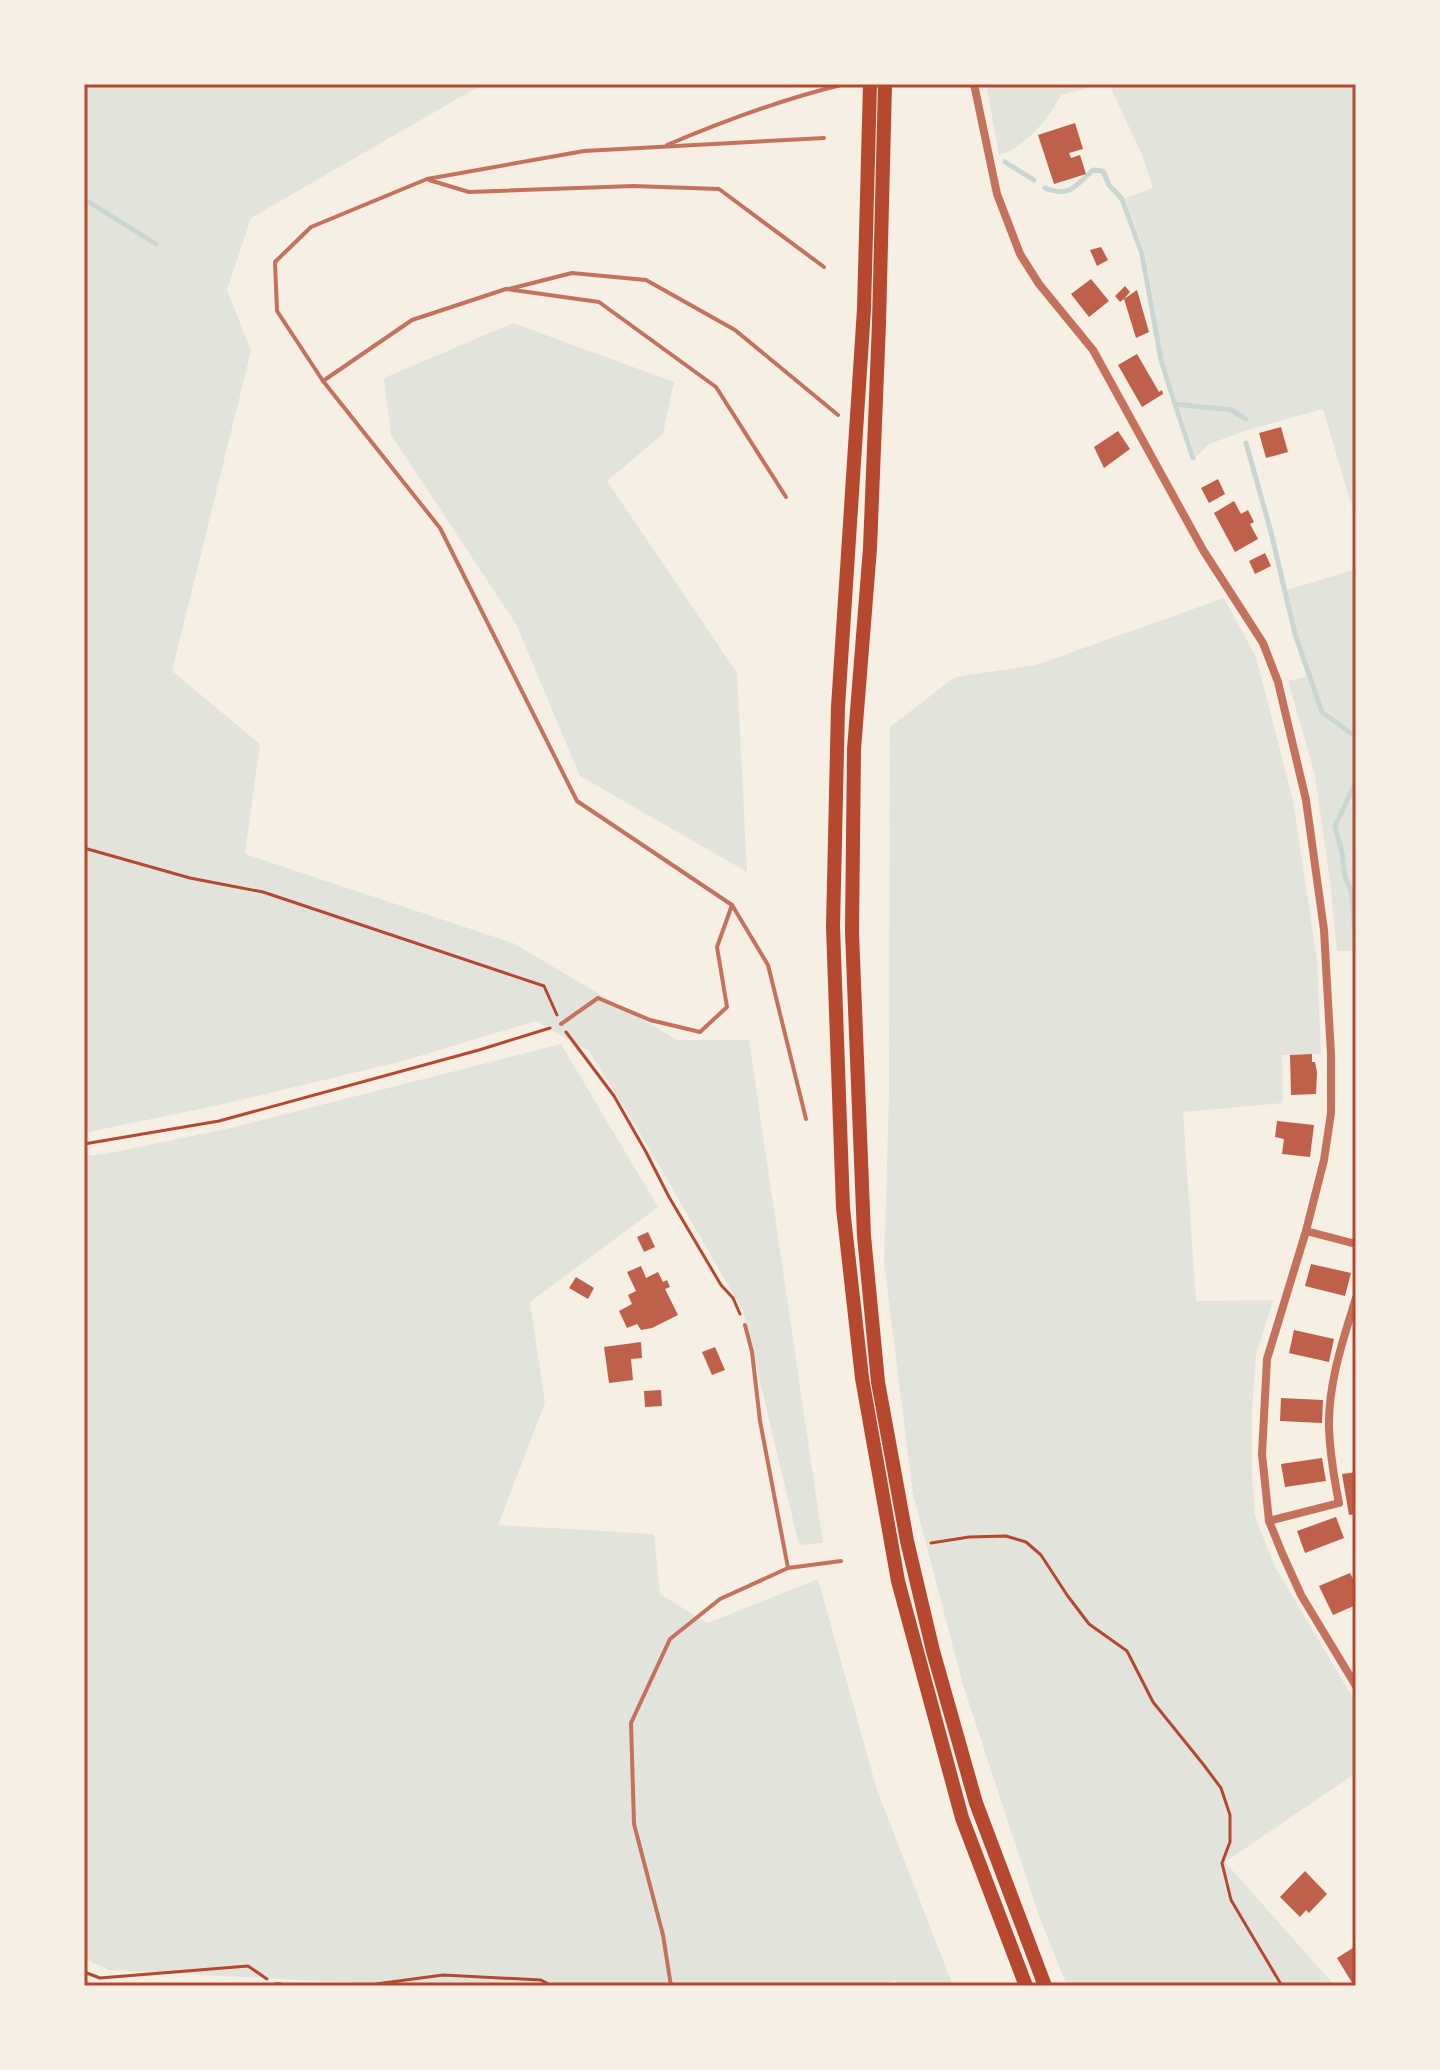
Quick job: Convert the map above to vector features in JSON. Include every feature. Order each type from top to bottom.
[{"type":"highway","points":[[870,84],[864,309],[838,707],[833,927],[843,1208],[862,1378],[898,1581],[962,1818],[1026,1986]]},
{"type":"highway","points":[[885,84],[870,548],[854,749],[852,932],[864,1236],[878,1382],[907,1541],[933,1651],[976,1803],[1045,1986]]},
{"type":"street","points":[[974,84],[997,194],[1020,254],[1039,284],[1093,350],[1203,550],[1263,643],[1278,682],[1306,800],[1324,930],[1331,1113],[1324,1160],[1306,1231],[1267,1359],[1262,1454],[1269,1521],[1301,1595],[1356,1686]]},
{"type":"street","points":[[1306,1231],[1356,1244]]},
{"type":"street","points":[[1269,1521],[1339,1503],[1331,1458],[1330,1402],[1337,1364],[1356,1298]]},
{"type":"lane","points":[[663,147],[740,114],[808,92],[845,84]]},
{"type":"lane","points":[[806,1119],[768,965],[732,905],[577,801],[440,528],[323,381],[277,311],[275,262],[311,227],[427,179],[584,151],[824,138]]},
{"type":"lane","points":[[427,179],[469,192],[633,186],[719,189],[824,267]]},
{"type":"lane","points":[[323,381],[412,320],[506,289],[572,273],[646,280],[735,330],[838,415]]},
{"type":"lane","points":[[506,289],[599,302],[716,387],[786,497]]},
{"type":"lane","points":[[561,1024],[598,998],[650,1020],[700,1032],[727,1007],[717,947],[732,905]]},
{"type":"lane","points":[[745,1325],[788,1568]]},
{"type":"lane","points":[[671,1986],[663,1935],[634,1824],[631,1723],[670,1639],[720,1599],[788,1568],[841,1561]]},
{"type":"path","points":[[84,848],[190,878],[263,892],[544,986],[561,1024],[614,1096],[676,1209],[721,1285],[733,1298],[745,1325]]},
{"type":"path","points":[[84,1144],[219,1121],[479,1050],[561,1024]]},
{"type":"path","points":[[931,1543],[969,1537],[1006,1536],[1026,1542],[1041,1555],[1089,1624],[1127,1651],[1153,1702],[1221,1788],[1230,1815],[1230,1842],[1222,1863],[1231,1900],[1282,1986]]},
{"type":"path","points":[[84,1972],[100,1978],[248,1966],[277,1986]]},
{"type":"path","points":[[375,1986],[443,1975],[541,1980],[552,1986]]},
{"type":"shaded area","points":[[84,84],[483,84],[251,218],[227,290],[251,351],[172,671],[260,744],[245,854],[513,943],[677,1040],[749,1040],[823,1543],[799,1545],[743,1311],[589,1051],[536,1021],[403,1061],[219,1105],[84,1133]]},
{"type":"shaded area","points":[[986,84],[1103,84],[1061,95],[1028,139],[999,155]]},
{"type":"shaded area","points":[[1109,84],[1356,84],[1356,521],[1323,409],[1209,444],[1196,457],[1163,359],[1145,253],[1125,198],[1153,188],[1142,155]]},
{"type":"shaded area","points":[[513,323],[674,382],[663,434],[607,481],[737,673],[747,872],[580,776],[516,624],[391,435],[384,378]]},
{"type":"shaded area","points":[[1356,569],[1356,734],[1324,710],[1296,634],[1287,590]]},
{"type":"shaded area","points":[[1224,598],[1256,657],[1293,800],[1317,960],[1321,1054],[1282,1055],[1283,1103],[1183,1112],[1196,1301],[1273,1300],[1256,1355],[1252,1408],[1255,1516],[1274,1565],[1356,1703],[1356,1773],[1225,1862],[1335,1986],[1067,1986],[1039,1916],[963,1685],[913,1494],[884,1262],[889,1098],[890,727],[955,677],[1036,665]]},
{"type":"shaded area","points":[[1307,676],[1321,713],[1356,739],[1356,779],[1334,826],[1344,877],[1350,891],[1355,951],[1337,951],[1315,775],[1288,681]]},
{"type":"shaded area","points":[[1356,787],[1356,927],[1352,890],[1346,876],[1337,826]]},
{"type":"shaded area","points":[[561,1044],[658,1207],[530,1302],[545,1403],[498,1525],[654,1534],[660,1594],[707,1623],[818,1579],[877,1790],[953,1986],[898,1986],[895,1980],[881,1986],[494,1986],[551,1982],[376,1984],[109,1970],[84,1959],[84,1156],[226,1129]]},
{"type":"building","points":[[1075,123],[1083,149],[1069,153],[1071,158],[1080,155],[1086,174],[1054,184],[1038,135]]},
{"type":"building","points":[[1101,247],[1108,260],[1097,266],[1090,250]]},
{"type":"building","points":[[1091,279],[1109,301],[1089,317],[1071,294]]},
{"type":"building","points":[[1125,286],[1130,292],[1120,302],[1115,296]]},
{"type":"building","points":[[1137,290],[1149,332],[1136,338],[1124,299]]},
{"type":"building","points":[[1137,354],[1163,394],[1142,407],[1118,365]]},
{"type":"building","points":[[1281,427],[1288,452],[1266,458],[1259,433]]},
{"type":"building","points":[[1118,431],[1130,449],[1104,468],[1094,447]]},
{"type":"building","points":[[1218,479],[1225,494],[1209,503],[1201,488]]},
{"type":"building","points":[[1234,501],[1241,514],[1248,510],[1254,522],[1250,524],[1258,539],[1235,552],[1214,513]]},
{"type":"building","points":[[1265,553],[1271,566],[1255,574],[1249,561]]},
{"type":"building","points":[[1312,1054],[1317,1072],[1316,1094],[1291,1095],[1290,1055]]},
{"type":"building","points":[[1277,1121],[1314,1125],[1310,1157],[1282,1154],[1284,1139],[1275,1137]]},
{"type":"building","points":[[648,1232],[655,1247],[644,1252],[637,1237]]},
{"type":"building","points":[[1311,1264],[1351,1273],[1345,1296],[1305,1286]]},
{"type":"building","points":[[641,1266],[646,1278],[658,1272],[663,1282],[667,1280],[670,1287],[665,1289],[678,1315],[641,1330],[637,1324],[627,1328],[619,1311],[632,1304],[628,1295],[636,1291],[627,1272]]},
{"type":"building","points":[[576,1277],[594,1288],[588,1299],[569,1288]]},
{"type":"building","points":[[1294,1330],[1334,1339],[1329,1362],[1289,1353]]},
{"type":"building","points":[[641,1342],[642,1358],[631,1359],[633,1380],[609,1383],[604,1347]]},
{"type":"building","points":[[715,1347],[725,1370],[712,1375],[702,1352]]},
{"type":"building","points":[[661,1390],[662,1406],[645,1407],[644,1391]]},
{"type":"building","points":[[1281,1398],[1323,1400],[1322,1423],[1280,1421]]},
{"type":"building","points":[[1322,1458],[1326,1481],[1285,1487],[1281,1464]]},
{"type":"building","points":[[1356,1472],[1356,1514],[1349,1515],[1342,1474]]},
{"type":"building","points":[[1336,1517],[1344,1538],[1305,1553],[1297,1531]]},
{"type":"building","points":[[1350,1573],[1356,1582],[1356,1605],[1333,1615],[1319,1586]]},
{"type":"building","points":[[1305,1871],[1327,1894],[1309,1913],[1306,1910],[1300,1917],[1280,1897]]},
{"type":"building","points":[[1356,1946],[1356,1986],[1354,1986],[1337,1958]]},
{"type":"waterway","points":[[1005,162],[1034,180]]},
{"type":"waterway","points":[[1045,188],[1067,191],[1093,170],[1103,171],[1109,185],[1122,199],[1142,254],[1161,360],[1175,404],[1231,410],[1246,419]]},
{"type":"waterway","points":[[84,199],[156,244]]},
{"type":"waterway","points":[[1175,404],[1193,458]]},
{"type":"waterway","points":[[1246,443],[1295,634],[1322,712],[1356,737]]},
{"type":"waterway","points":[[1356,782],[1335,826],[1345,877],[1351,890],[1356,943]]}]
